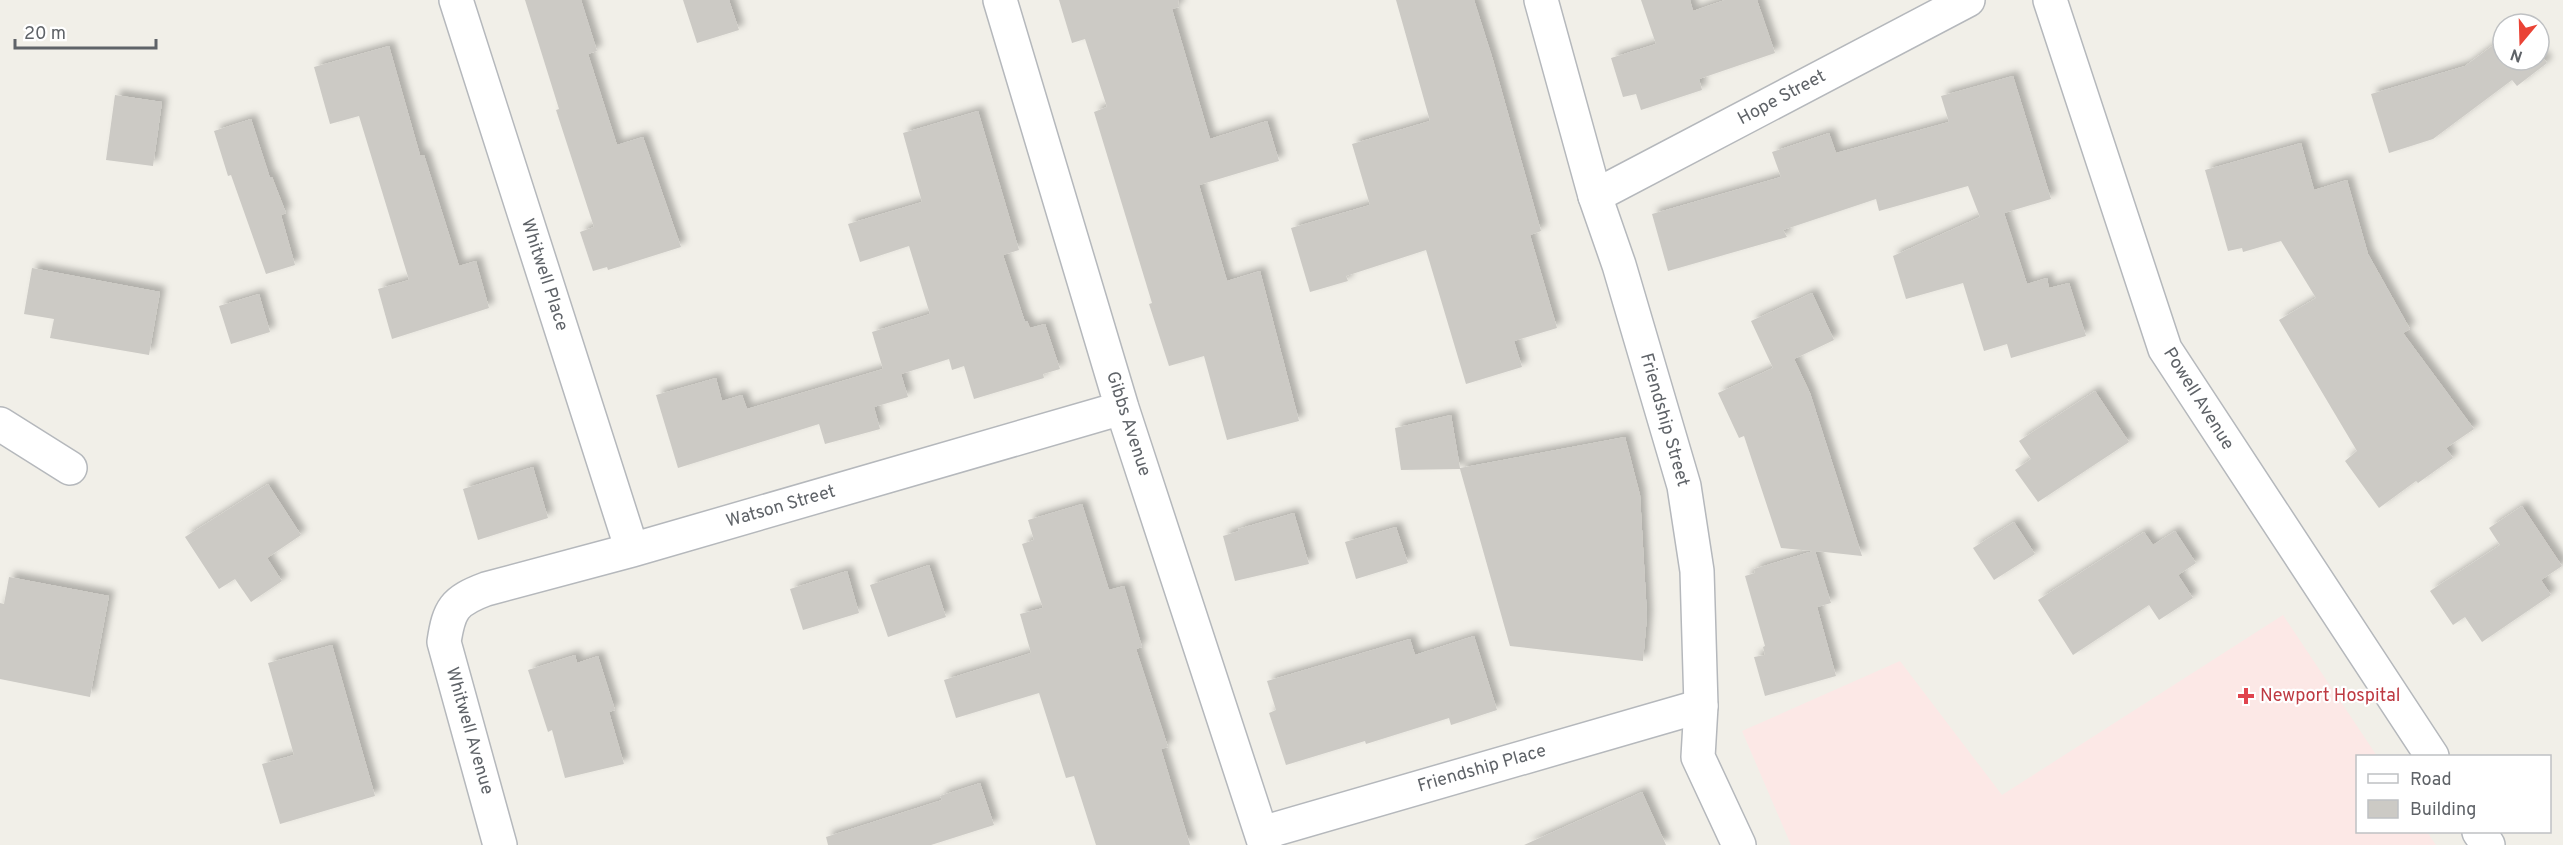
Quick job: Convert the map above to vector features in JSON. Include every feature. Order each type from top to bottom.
[{"type":"street","name":"Whitwell Place","points":[[456,0],[632,550]]},
{"type":"street","name":"Gibbs Avenue","points":[[1000,0],[1122,408],[1264,839]]},
{"type":"street","name":"Friendship Street","points":[[1541,0],[1595,196],[1619,265],[1684,486],[1697,571],[1701,706],[1698,758],[1738,845]]},
{"type":"street","name":"Hope Street","points":[[1595,196],[1968,0]]},
{"type":"street","name":"Powell Avenue","points":[[2050,0],[2165,349],[2431,755]]},
{"type":"street","name":"Watson Street","points":[[447,617],[464,597],[486,589],[632,550],[1122,408]]},
{"type":"street","points":[[0,424],[70,468]]},
{"type":"street","name":"Whitwell Avenue","points":[[447,617],[444,642],[500,845]]},
{"type":"street","name":"Friendship Place","points":[[1264,839],[1701,706]]},
{"type":"shaded area","name":"Newport Hospital","points":[[2283,615],[2376,755],[2356,755],[2356,833],[2428,833],[2436,845],[1791,845],[1742,731],[1900,661],[2002,795]]},
{"type":"building","points":[[525,0],[581,0],[597,51],[588,54],[617,145],[643,137],[681,247],[608,270],[607,267],[593,271],[580,232],[594,227],[556,110],[559,109]]},
{"type":"building","points":[[683,0],[729,0],[739,30],[697,43]]},
{"type":"building","points":[[1059,0],[1178,0],[1179,7],[1172,9],[1210,139],[1267,121],[1279,161],[1199,185],[1227,281],[1260,271],[1299,421],[1227,440],[1204,356],[1169,366],[1094,112],[1107,107],[1085,39],[1072,43]]},
{"type":"building","points":[[1396,0],[1474,0],[1541,231],[1530,235],[1557,328],[1514,341],[1522,367],[1466,384],[1426,250],[1346,276],[1348,281],[1310,292],[1291,228],[1370,205],[1352,144],[1430,121]]},
{"type":"building","points":[[1641,0],[1690,0],[1693,11],[1725,0],[1757,0],[1775,53],[1699,79],[1702,90],[1641,110],[1636,94],[1623,97],[1611,58],[1656,44]]},
{"type":"building","points":[[389,46],[420,155],[424,155],[459,266],[476,261],[489,308],[392,339],[378,289],[409,280],[359,116],[330,124],[314,67]]},
{"type":"building","points":[[2491,47],[2491,72],[2535,72],[2517,86],[2512,80],[2433,139],[2389,153],[2371,94],[2465,66]]},
{"type":"building","points":[[2013,76],[2051,199],[2004,213],[2027,284],[2047,278],[2049,288],[2069,283],[2086,336],[2011,358],[2007,344],[1984,351],[1963,283],[1906,299],[1893,256],[1980,217],[1968,186],[1879,211],[1876,199],[1783,230],[1787,237],[1668,271],[1652,214],[1781,177],[1772,152],[1829,133],[1836,153],[1949,122],[1941,96]]},
{"type":"building","points":[[115,95],[162,102],[153,166],[106,160]]},
{"type":"building","points":[[978,111],[1019,250],[1003,255],[1025,322],[1027,321],[1030,328],[1045,324],[1060,369],[1043,374],[1044,378],[974,399],[964,366],[952,370],[949,359],[901,374],[908,397],[874,407],[880,429],[825,444],[819,424],[678,468],[656,395],[716,378],[722,401],[742,395],[747,409],[883,369],[872,332],[930,314],[909,246],[860,262],[848,224],[922,202],[903,133]]},
{"type":"building","points":[[251,119],[270,178],[272,177],[286,213],[281,215],[295,265],[266,274],[231,175],[228,176],[214,131]]},
{"type":"building","points":[[2301,143],[2314,190],[2347,180],[2368,254],[2410,329],[2403,333],[2474,429],[2446,448],[2453,458],[2379,508],[2345,461],[2357,451],[2279,320],[2316,298],[2281,241],[2243,252],[2242,248],[2228,251],[2205,170]]},
{"type":"building","points":[[32,268],[160,292],[149,355],[50,338],[54,319],[24,314]]},
{"type":"building","points":[[1812,293],[1834,340],[1794,359],[1810,393],[1862,556],[1815,551],[1831,603],[1817,607],[1836,676],[1765,696],[1754,657],[1765,655],[1763,647],[1765,646],[1745,576],[1755,573],[1754,569],[1813,551],[1781,548],[1744,436],[1739,438],[1718,393],[1773,368],[1751,321]]},
{"type":"building","points":[[259,294],[270,332],[231,344],[219,306]]},
{"type":"building","points":[[2095,391],[2129,442],[2038,502],[2015,470],[2031,459],[2019,441]]},
{"type":"building","points":[[1451,415],[1460,468],[1625,437],[1640,495],[1647,616],[1643,661],[1510,646],[1460,469],[1401,470],[1395,428]]},
{"type":"building","points":[[533,467],[548,518],[478,540],[463,489]]},
{"type":"building","points":[[268,484],[301,535],[267,558],[282,581],[251,602],[235,579],[219,589],[185,537]]},
{"type":"building","points":[[1082,504],[1109,590],[1124,586],[1142,647],[1136,649],[1168,747],[1161,749],[1190,845],[1096,845],[1074,776],[1066,778],[1039,693],[956,718],[944,680],[1031,653],[1020,614],[1043,608],[1022,544],[1034,540],[1028,520]]},
{"type":"building","points":[[2522,506],[2562,566],[2541,580],[2551,595],[2482,642],[2465,617],[2453,625],[2430,591],[2500,545],[2489,528]]},
{"type":"building","points":[[1294,513],[1309,564],[1235,581],[1223,536],[1239,531],[1238,529]]},
{"type":"building","points":[[2014,522],[2035,554],[1994,580],[1973,548]]},
{"type":"building","points":[[1396,527],[1408,563],[1356,579],[1345,542]]},
{"type":"building","points":[[2175,531],[2196,563],[2178,575],[2193,598],[2159,620],[2149,605],[2073,655],[2038,600],[2144,532],[2153,545]]},
{"type":"building","points":[[929,565],[946,617],[888,637],[870,585]]},
{"type":"building","points":[[847,571],[859,613],[803,630],[790,589]]},
{"type":"building","points":[[9,577],[109,596],[90,697],[0,679],[0,603],[4,604]]},
{"type":"building","points":[[1474,636],[1497,710],[1451,725],[1449,718],[1366,744],[1365,741],[1286,765],[1269,713],[1276,710],[1267,681],[1410,639],[1415,655]]},
{"type":"building","points":[[332,645],[375,796],[280,824],[262,764],[294,755],[268,663]]},
{"type":"building","points":[[575,655],[577,663],[598,656],[615,710],[609,712],[624,764],[565,778],[552,730],[548,732],[528,670]]},
{"type":"building","points":[[980,783],[994,825],[931,845],[828,845],[826,837],[942,800],[940,796]]},
{"type":"building","points":[[1642,792],[1666,845],[1524,845]]},
{"type":"place","name":"Newport Hospital","points":[[2246,696]]}]
